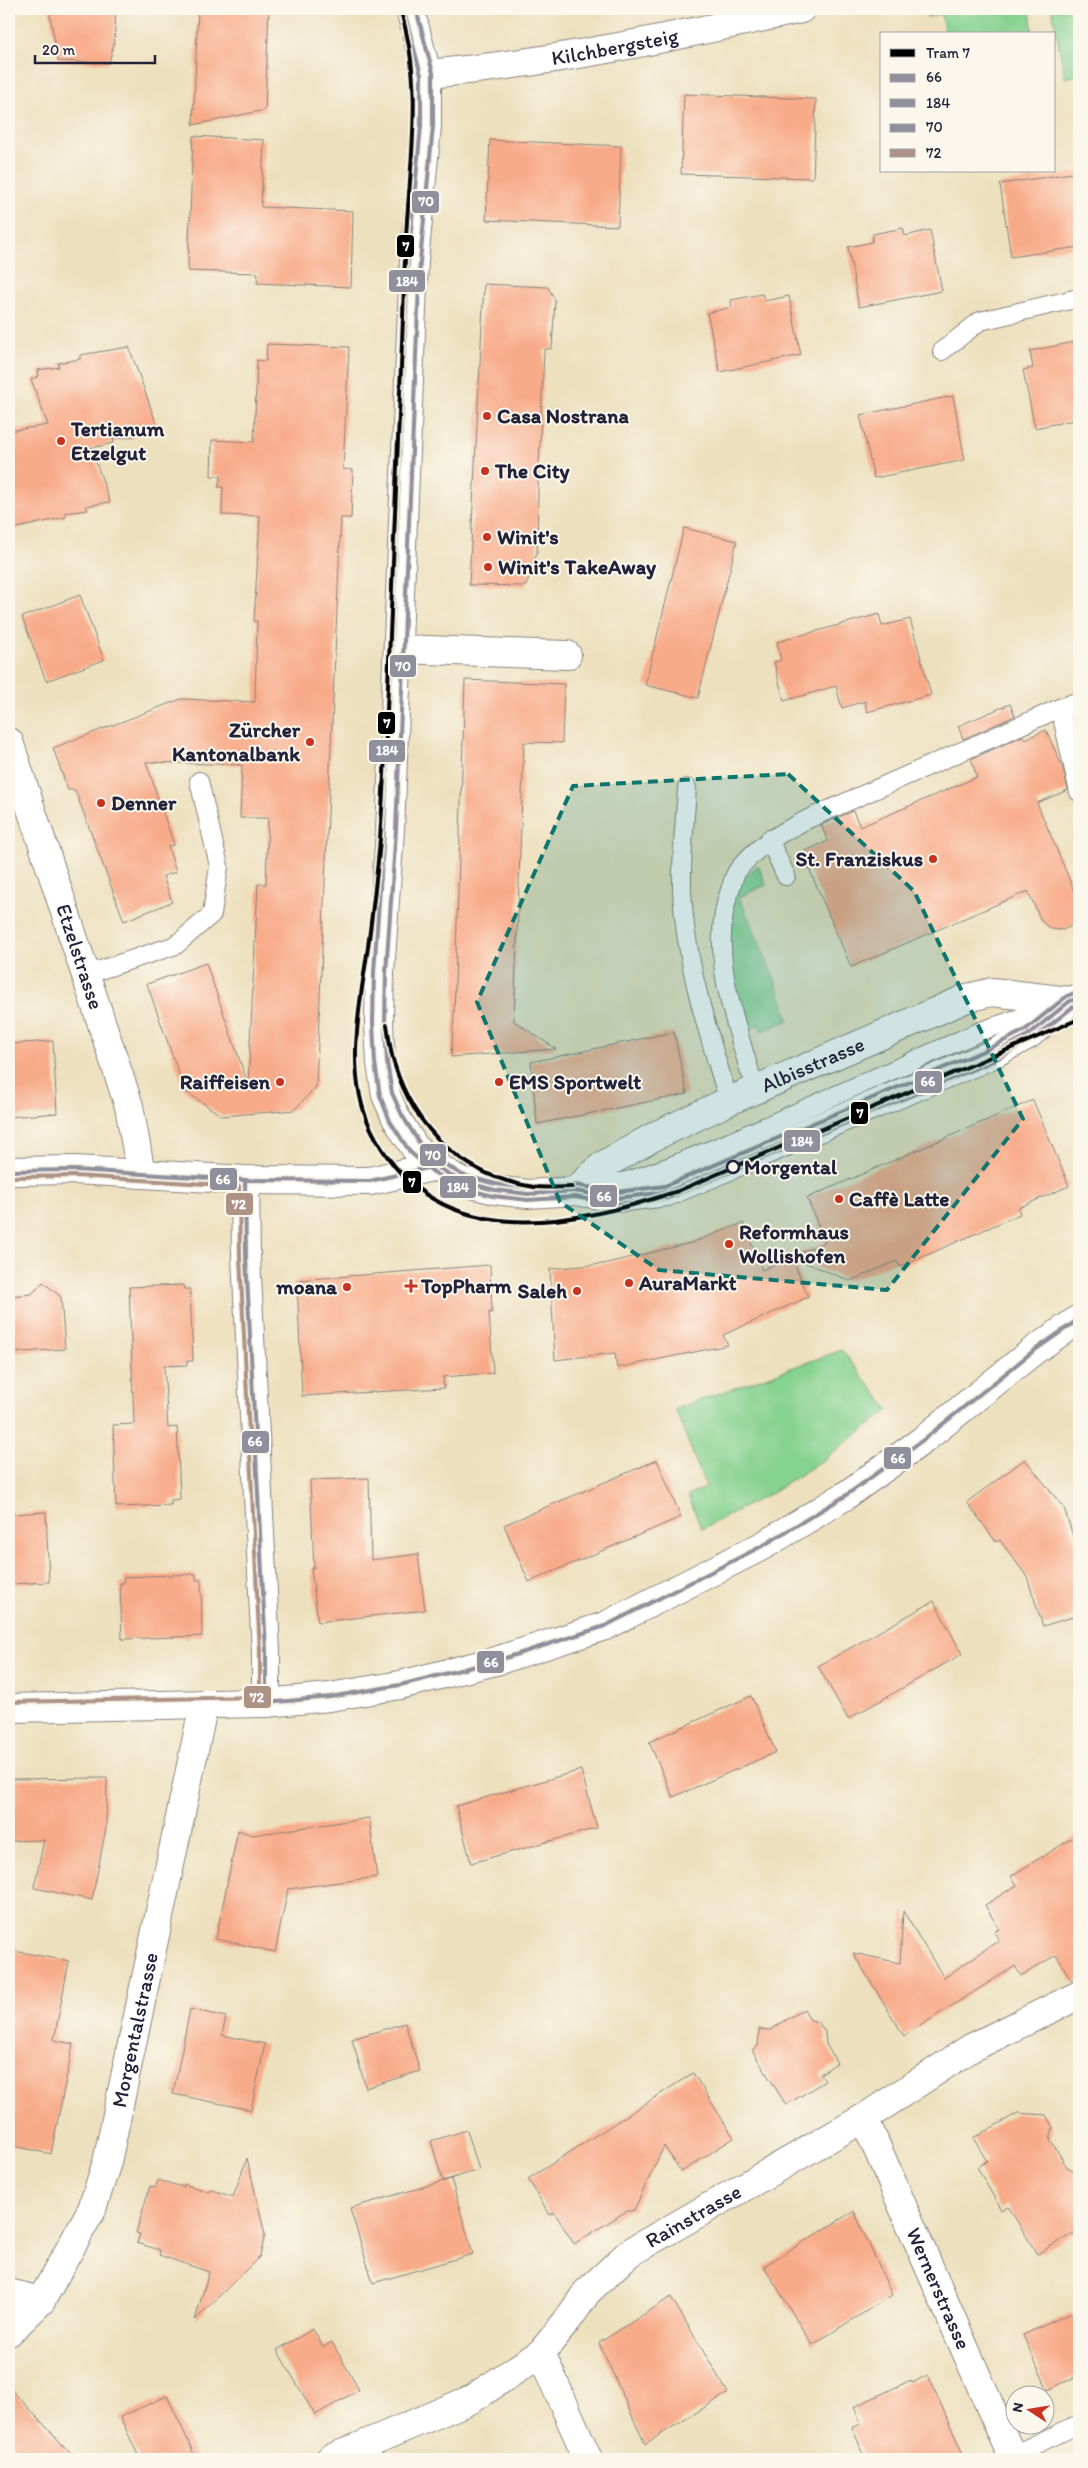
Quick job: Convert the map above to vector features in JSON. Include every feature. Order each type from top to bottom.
[{"type":"street","name":"Albisstrasse","points":[[410,9],[428,74],[427,126],[414,261],[390,830],[380,972],[379,1024],[381,1063],[386,1095],[396,1118],[415,1148],[436,1166],[460,1181],[494,1190],[528,1194],[576,1191],[617,1198],[667,1192],[991,1055],[1028,1035],[1074,1000]]},
{"type":"street","name":"Kilchbergsteig","points":[[428,74],[488,68],[605,51],[801,9]]},
{"type":"street","points":[[398,649],[567,655]]},
{"type":"street","name":"Etzelstrasse","points":[[9,742],[129,1106],[140,1174]]},
{"type":"street","name":"Albisstrasse","points":[[576,1191],[602,1166],[622,1153],[729,1101],[967,998],[992,992],[1074,1000]]},
{"type":"street","points":[[9,1171],[75,1170],[245,1180],[379,1181],[436,1166]]},
{"type":"street","points":[[245,1180],[246,1257],[266,1652],[266,1703]]},
{"type":"street","points":[[9,1708],[266,1703],[330,1696],[400,1685],[496,1662],[605,1626],[764,1546],[845,1496],[924,1440],[1032,1352],[1079,1319]]},
{"type":"street","name":"Morgentalstrasse","points":[[9,2332],[41,2301],[92,2209],[108,2162],[204,1704]]},
{"type":"street","name":"Rainstrasse","points":[[330,2459],[472,2399],[541,2353],[587,2292],[629,2253],[864,2118],[971,2048],[1079,1995]]},
{"type":"street","name":"Wernerstrasse","points":[[864,2118],[1012,2458]]},
{"type":"street","points":[[9,2293],[41,2301]]},
{"type":"street","points":[[541,2353],[588,2459]]},
{"type":"lane","points":[[942,351],[980,321],[1079,298]]},
{"type":"lane","points":[[750,1072],[732,1010],[721,951],[726,900],[737,870],[769,839],[808,819],[1079,701]]},
{"type":"lane","points":[[1060,708],[1079,792]]},
{"type":"lane","points":[[85,975],[176,945],[212,914],[219,866],[199,781]]},
{"type":"lane","points":[[687,788],[682,890],[687,928],[700,1006],[729,1101]]},
{"type":"lane","points":[[769,839],[786,876]]},
{"type":"lane","points":[[1012,2458],[1079,2424]]},
{"type":"highlighted area","points":[[788,774],[914,891],[1023,1119],[887,1290],[659,1270],[560,1202],[477,1002],[573,786]]},
{"type":"green space","points":[[926,9],[1030,9],[1033,32],[945,32],[941,14],[927,17]]},
{"type":"green space","points":[[1052,9],[1071,9],[1079,56],[1079,75],[1065,78]]},
{"type":"green space","points":[[758,865],[766,885],[739,897],[775,980],[789,1020],[762,1031],[759,1025],[750,1029],[744,1014],[734,979],[730,943],[732,908],[737,888]]},
{"type":"green space","points":[[842,1350],[889,1410],[820,1462],[771,1493],[702,1529],[688,1496],[706,1487],[675,1409]]},
{"type":"building","points":[[49,9],[116,9],[114,43],[109,63],[58,61]]},
{"type":"building","points":[[198,9],[269,9],[265,110],[193,125]]},
{"type":"building","points":[[684,94],[816,99],[813,178],[681,174]]},
{"type":"building","points":[[193,136],[264,140],[261,207],[353,211],[351,287],[257,283],[258,273],[188,271]]},
{"type":"building","points":[[490,140],[621,146],[618,226],[486,220]]},
{"type":"building","points":[[1079,172],[1079,247],[1011,257],[1000,184]]},
{"type":"building","points":[[903,228],[905,236],[930,230],[942,291],[859,307],[848,247],[872,242],[873,234]]},
{"type":"building","points":[[484,284],[548,287],[555,300],[552,348],[544,350],[537,553],[526,586],[469,585]]},
{"type":"building","points":[[762,294],[765,301],[789,296],[801,355],[720,372],[707,313],[732,307],[731,300]]},
{"type":"building","points":[[1079,341],[1079,419],[1035,428],[1023,370],[1033,368],[1030,351]]},
{"type":"building","points":[[267,344],[349,347],[343,469],[353,470],[351,518],[341,518],[316,1087],[294,1110],[222,1116],[185,1091],[147,984],[206,963],[248,1084],[258,884],[266,884],[268,818],[240,818],[242,765],[146,762],[174,845],[168,846],[176,872],[163,876],[172,902],[124,921],[75,790],[68,790],[53,748],[181,699],[255,702],[257,621],[254,621],[260,516],[222,515],[223,487],[218,487],[221,476],[211,476],[212,440],[254,442],[257,360],[266,361]]},
{"type":"building","name":"Tertianum Etzelgut","points":[[129,347],[158,428],[135,432],[136,436],[113,439],[114,443],[91,448],[110,502],[86,506],[88,510],[64,513],[66,517],[9,530],[9,431],[48,425],[31,379],[39,376],[38,370],[59,367],[58,363],[80,359],[80,355]]},
{"type":"building","points":[[953,396],[965,460],[874,478],[860,415]]},
{"type":"building","points":[[684,528],[737,541],[698,698],[645,685]]},
{"type":"building","points":[[80,595],[104,660],[46,681],[22,617]]},
{"type":"building","points":[[879,614],[882,626],[910,619],[931,695],[867,712],[865,701],[842,708],[836,686],[784,701],[774,662],[781,660],[777,642]]},
{"type":"building","points":[[465,680],[564,684],[562,743],[524,742],[514,1021],[556,1049],[451,1057]]},
{"type":"building","points":[[1010,704],[1015,716],[963,739],[958,726]]},
{"type":"building","name":"St. Franziskus","points":[[1046,730],[1062,766],[1068,790],[1037,803],[1079,902],[1079,919],[1063,930],[1051,929],[1041,921],[1028,891],[851,967],[802,852],[828,841],[821,825],[853,811],[860,827],[977,777],[971,759],[1023,736],[1025,739]]},
{"type":"building","points":[[674,1032],[687,1094],[537,1124],[531,1062]]},
{"type":"building","points":[[53,1041],[57,1113],[9,1117],[9,1044]]},
{"type":"building","points":[[1033,1100],[1069,1186],[1018,1208],[1020,1214],[900,1267],[897,1261],[850,1281],[792,1257],[808,1297],[723,1335],[728,1345],[617,1368],[615,1353],[555,1360],[550,1269],[603,1264],[691,1243],[743,1223],[762,1270],[825,1242],[807,1198]]},
{"type":"building","points":[[490,1265],[492,1313],[489,1312],[493,1373],[443,1377],[444,1388],[302,1396],[297,1280]]},
{"type":"building","points":[[43,1282],[61,1297],[65,1349],[9,1353],[9,1296],[32,1294]]},
{"type":"building","points":[[184,1285],[184,1289],[190,1289],[193,1361],[187,1361],[187,1365],[164,1366],[168,1428],[177,1427],[180,1499],[171,1500],[171,1505],[116,1507],[113,1425],[134,1424],[129,1287]]},
{"type":"building","points":[[1025,1459],[1064,1508],[1079,1554],[1079,1615],[1043,1626],[1027,1577],[1000,1540],[996,1542],[967,1502]]},
{"type":"building","points":[[657,1460],[681,1517],[529,1582],[504,1525]]},
{"type":"building","points":[[369,1478],[371,1560],[418,1554],[425,1610],[318,1622],[311,1568],[314,1568],[310,1480]]},
{"type":"building","points":[[46,1512],[49,1582],[9,1584],[9,1514]]},
{"type":"building","points":[[196,1574],[196,1580],[201,1580],[202,1636],[122,1639],[120,1583],[124,1583],[124,1577]]},
{"type":"building","points":[[934,1601],[962,1654],[848,1719],[818,1666]]},
{"type":"building","points":[[751,1696],[776,1752],[673,1797],[649,1742]]},
{"type":"building","points":[[581,1770],[597,1828],[471,1863],[456,1806]]},
{"type":"building","points":[[107,1778],[106,1828],[92,1900],[34,1888],[44,1840],[9,1841],[9,1779]]},
{"type":"building","points":[[369,1818],[377,1877],[288,1889],[275,1952],[216,1939],[238,1830],[252,1835]]},
{"type":"building","points":[[1079,1834],[1079,1980],[1072,1981],[1056,1955],[1021,1976],[1015,1966],[904,2036],[853,1953],[900,1963],[903,1911],[944,1978],[999,1940],[994,1932],[999,1929],[985,1905],[1017,1885],[1011,1876]]},
{"type":"building","points":[[9,1950],[69,1961],[54,2040],[73,2044],[51,2154],[9,2145]]},
{"type":"building","points":[[190,2009],[226,2017],[222,2035],[265,2044],[251,2110],[173,2094]]},
{"type":"building","points":[[804,2009],[810,2020],[818,2022],[825,2032],[826,2044],[837,2063],[820,2074],[825,2081],[786,2105],[752,2050],[758,2046],[759,2029],[770,2030]]},
{"type":"building","points":[[405,2023],[420,2071],[366,2088],[352,2039]]},
{"type":"building","points":[[693,2073],[734,2138],[681,2172],[664,2146],[634,2210],[625,2212],[574,2244],[554,2212],[550,2215],[528,2179]]},
{"type":"building","points":[[1018,2113],[1046,2115],[1053,2128],[1050,2139],[1067,2167],[1075,2171],[1079,2179],[1079,2230],[1037,2254],[1008,2206],[1001,2210],[977,2167],[987,2161],[973,2138]]},
{"type":"building","points":[[467,2130],[479,2170],[443,2181],[431,2141]]},
{"type":"building","points":[[247,2158],[265,2235],[260,2256],[195,2320],[209,2272],[159,2255],[160,2250],[137,2243],[140,2234],[136,2233],[150,2186],[155,2188],[158,2180],[183,2187],[184,2184],[209,2192],[210,2189],[233,2197]]},
{"type":"building","points":[[451,2179],[473,2254],[373,2283],[350,2208]]},
{"type":"building","points":[[854,2211],[892,2295],[812,2345],[764,2266]]},
{"type":"building","points":[[671,2297],[728,2393],[645,2444],[599,2343]]},
{"type":"building","points":[[1071,2313],[1079,2330],[1079,2375],[1056,2386],[1046,2386],[1023,2335]]},
{"type":"building","points":[[313,2329],[323,2347],[332,2342],[359,2390],[315,2415],[277,2350]]},
{"type":"building","points":[[928,2375],[965,2459],[866,2459],[852,2428],[861,2424],[854,2407],[911,2380],[912,2383]]},
{"type":"building","points":[[9,2387],[76,2459],[9,2459]]},
{"type":"building","points":[[167,2396],[196,2459],[140,2459],[120,2417]]},
{"type":"tram line","name":"7","points":[[400,9],[411,58],[414,107],[413,132],[405,249],[383,797],[375,887],[356,1039],[358,1086],[363,1108],[371,1129],[397,1169],[430,1197],[466,1213],[507,1221],[549,1220],[593,1214],[636,1204],[678,1191],[1079,1019]]},
{"type":"tram line","name":"7","points":[[387,1025],[393,1058],[403,1087],[414,1109],[445,1146],[464,1161],[485,1173],[509,1182],[534,1187],[572,1187]]},
{"type":"transit line","name":"70","points":[[416,9],[433,73],[433,126],[420,261],[396,830],[386,972],[385,1024],[387,1062],[392,1093],[402,1115],[420,1144],[440,1161],[462,1175],[496,1184],[528,1188],[575,1185],[617,1192],[665,1186],[988,1049],[1025,1030],[1067,996],[1077,992]]},
{"type":"transit line","name":"184","points":[[404,11],[421,75],[421,126],[408,261],[384,830],[374,972],[373,1024],[375,1063],[380,1096],[390,1121],[410,1152],[432,1171],[458,1187],[493,1196],[528,1200],[575,1197],[617,1204],[668,1198],[993,1061],[1031,1040],[1073,1007],[1079,1005]]},
{"type":"transit line","name":"66","points":[[436,1166],[460,1181],[495,1190],[528,1194],[575,1191],[617,1198],[667,1192],[991,1055],[1028,1035],[1070,1001],[1079,998]]},
{"type":"transit line","name":"66","points":[[9,1171],[75,1170],[245,1180],[370,1181],[436,1166]]},
{"type":"transit line","name":"72","points":[[9,1177],[75,1176],[239,1186],[240,1257],[260,1652],[260,1697],[9,1702]]},
{"type":"transit line","name":"66","points":[[245,1180],[246,1257],[266,1652],[266,1703]]},
{"type":"transit line","name":"66","points":[[266,1703],[330,1697],[400,1685],[496,1661],[605,1626],[764,1545],[845,1496],[923,1440],[1032,1352],[1079,1319]]},
{"type":"place","name":"Casa Nostrana","points":[[487,416]]},
{"type":"place","name":"Tertianum Etzelgut","points":[[61,441]]},
{"type":"place","name":"The City","points":[[485,471]]},
{"type":"place","name":"Winit's","points":[[487,537]]},
{"type":"place","name":"Winit's TakeAway","points":[[488,567]]},
{"type":"place","name":"Zürcher Kantonalbank","points":[[310,742]]},
{"type":"place","name":"Denner","points":[[101,803]]},
{"type":"place","name":"St. Franziskus","points":[[933,859]]},
{"type":"place","name":"Raiffeisen","points":[[280,1082]]},
{"type":"place","name":"EMS Sportwelt","points":[[499,1082]]},
{"type":"place","name":"Morgental","points":[[733,1167]]},
{"type":"place","name":"Caffè Latte","points":[[839,1199]]},
{"type":"place","name":"Reformhaus Wollishofen","points":[[729,1244]]},
{"type":"place","name":"AuraMarkt","points":[[629,1283]]},
{"type":"place","name":"TopPharm","points":[[411,1286]]},
{"type":"place","name":"moana","points":[[347,1287]]},
{"type":"place","name":"Saleh","points":[[577,1291]]}]
